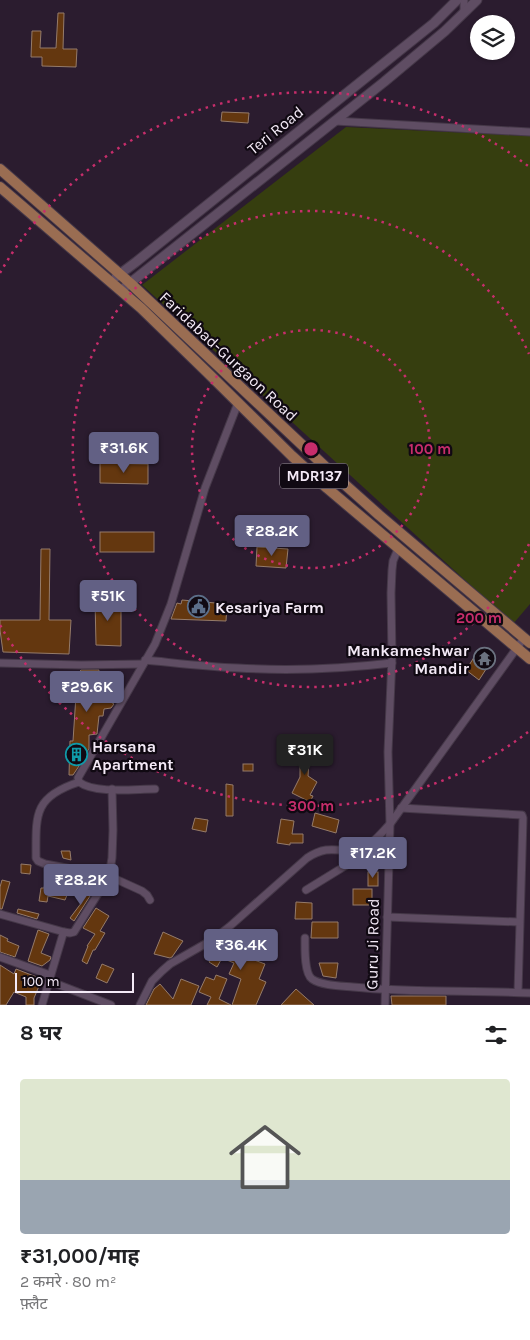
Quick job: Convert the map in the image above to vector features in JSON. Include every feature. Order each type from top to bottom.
[{"type":"main road","name":"Faridabad-Gurgaon Road","points":[[0,169],[130,283],[378,515],[527,641]]},
{"type":"main road","name":"Faridabad-Gurgaon Road","points":[[0,187],[164,329],[327,488],[530,659]]},
{"type":"street","name":"Teri Road","points":[[109,281],[434,23],[457,0]]},
{"type":"street","points":[[464,0],[464,13]]},
{"type":"street","points":[[121,291],[335,121],[445,31],[477,0]]},
{"type":"street","points":[[335,121],[530,132]]},
{"type":"street","points":[[78,782],[80,773],[155,644],[171,604],[205,488],[238,403]]},
{"type":"street","name":"Guru Ji Road","points":[[385,1005],[390,824],[388,752],[392,663],[392,570],[398,549]]},
{"type":"street","points":[[140,1005],[152,981],[162,971],[170,964],[212,940],[229,927],[307,858],[325,850],[364,848],[370,843],[390,824],[517,648],[527,641]]},
{"type":"street","points":[[0,662],[81,665],[144,662],[274,669],[308,669],[392,663]]},
{"type":"street","points":[[150,900],[142,891],[109,876],[38,861],[36,858],[36,825],[45,800],[66,786],[78,782],[90,787],[112,789],[155,789]]},
{"type":"street","points":[[0,914],[64,932],[74,932],[109,876],[113,830],[112,789]]},
{"type":"street","points":[[401,808],[522,815],[524,818],[518,992]]},
{"type":"street","points":[[306,890],[389,839]]},
{"type":"street","points":[[387,917],[519,922]]},
{"type":"street","points":[[42,1005],[64,932]]},
{"type":"street","points":[[304,938],[309,975],[312,979],[336,986],[385,990],[530,993]]},
{"type":"street","points":[[0,958],[111,1005]]},
{"type":"green space","points":[[346,127],[530,136],[530,604],[513,624],[142,285]]},
{"type":"building","points":[[58,13],[64,13],[63,49],[77,49],[76,67],[42,66],[42,57],[31,57],[32,31],[41,31],[40,48],[56,48]]},
{"type":"building","points":[[222,112],[249,113],[248,123],[221,121]]},
{"type":"building","points":[[100,463],[148,464],[148,484],[100,483]]},
{"type":"building","points":[[100,532],[154,532],[154,552],[100,552]]},
{"type":"building","points":[[257,547],[288,549],[286,568],[256,566]]},
{"type":"building","points":[[41,549],[50,549],[49,620],[71,620],[69,654],[3,652],[0,620],[40,620]]},
{"type":"building","points":[[121,599],[121,646],[96,645],[95,600]]},
{"type":"building","name":"Kesariya Farm","points":[[182,600],[227,604],[226,621],[171,619],[177,603],[181,604]]},
{"type":"building","points":[[485,649],[492,654],[489,658],[492,660],[479,680],[466,670],[478,651],[482,654]]},
{"type":"building","points":[[81,670],[99,670],[98,675],[110,678],[110,685],[103,689],[102,702],[109,701],[114,704],[111,708],[104,709],[103,716],[99,716],[97,734],[89,735],[89,749],[86,753],[82,753],[82,757],[79,757],[79,766],[73,775],[69,775],[70,741],[73,741],[77,680]]},
{"type":"building","points":[[300,747],[312,747],[312,762],[309,762],[308,776],[317,782],[310,795],[313,796],[310,802],[292,793],[300,777]]},
{"type":"building","points":[[243,764],[253,764],[253,771],[243,771]]},
{"type":"building","points":[[226,784],[233,785],[233,816],[226,816]]},
{"type":"building","points":[[315,813],[339,820],[336,833],[312,826]]},
{"type":"building","points":[[195,818],[208,820],[206,832],[192,829]]},
{"type":"building","points":[[281,819],[294,821],[292,834],[303,834],[303,843],[290,843],[290,845],[277,843]]},
{"type":"building","points":[[61,851],[70,851],[71,860],[63,858]]},
{"type":"building","points":[[21,864],[31,865],[30,874],[21,873]]},
{"type":"building","points":[[47,872],[74,878],[65,900],[48,896],[47,902],[39,901],[41,888],[44,888]]},
{"type":"building","points":[[368,872],[378,872],[378,886],[368,886]]},
{"type":"building","points":[[2,880],[10,882],[2,909],[0,909],[0,887]]},
{"type":"building","points":[[353,889],[372,889],[372,905],[353,905]]},
{"type":"building","points":[[88,891],[92,893],[74,921],[70,918]]},
{"type":"building","points":[[296,902],[312,903],[312,919],[295,919]]},
{"type":"building","points":[[96,908],[109,916],[100,931],[105,933],[95,950],[93,950],[87,964],[82,961],[87,946],[95,934],[83,928]]},
{"type":"building","points":[[18,909],[39,914],[37,919],[17,913]]},
{"type":"building","points":[[312,922],[338,922],[338,938],[311,938]]},
{"type":"building","points":[[38,930],[49,934],[41,953],[51,957],[42,966],[28,961]]},
{"type":"building","points":[[163,932],[183,941],[170,958],[154,954]]},
{"type":"building","points":[[230,933],[242,939],[233,952],[265,964],[259,979],[266,982],[256,1005],[232,1005],[241,979],[229,974],[234,963],[222,958],[217,967],[209,962],[217,945]]},
{"type":"building","points":[[0,935],[8,939],[7,941],[19,946],[15,957],[0,952]]},
{"type":"building","points":[[319,963],[338,963],[336,978],[323,976]]},
{"type":"building","points":[[102,964],[114,969],[107,983],[96,978]]},
{"type":"building","points":[[0,965],[14,974],[16,969],[42,979],[34,998],[34,1005],[26,1005],[26,997],[14,992],[6,1005],[0,1005]]},
{"type":"building","points":[[216,975],[227,979],[219,999],[231,1005],[207,1005],[211,997],[199,992],[206,977],[214,980]]},
{"type":"building","points":[[181,979],[199,986],[191,1005],[146,1005],[154,989],[160,984],[173,999]]},
{"type":"building","points":[[296,989],[314,1005],[281,1005]]},
{"type":"building","points":[[391,996],[446,996],[446,1005],[392,1005]]},
{"type":"place","name":"Kesariya Farm","points":[[199,607]]},
{"type":"place","name":"Mankameshwar Mandir","points":[[485,659]]},
{"type":"place","name":"Harsana Apartment","points":[[76,755]]}]
